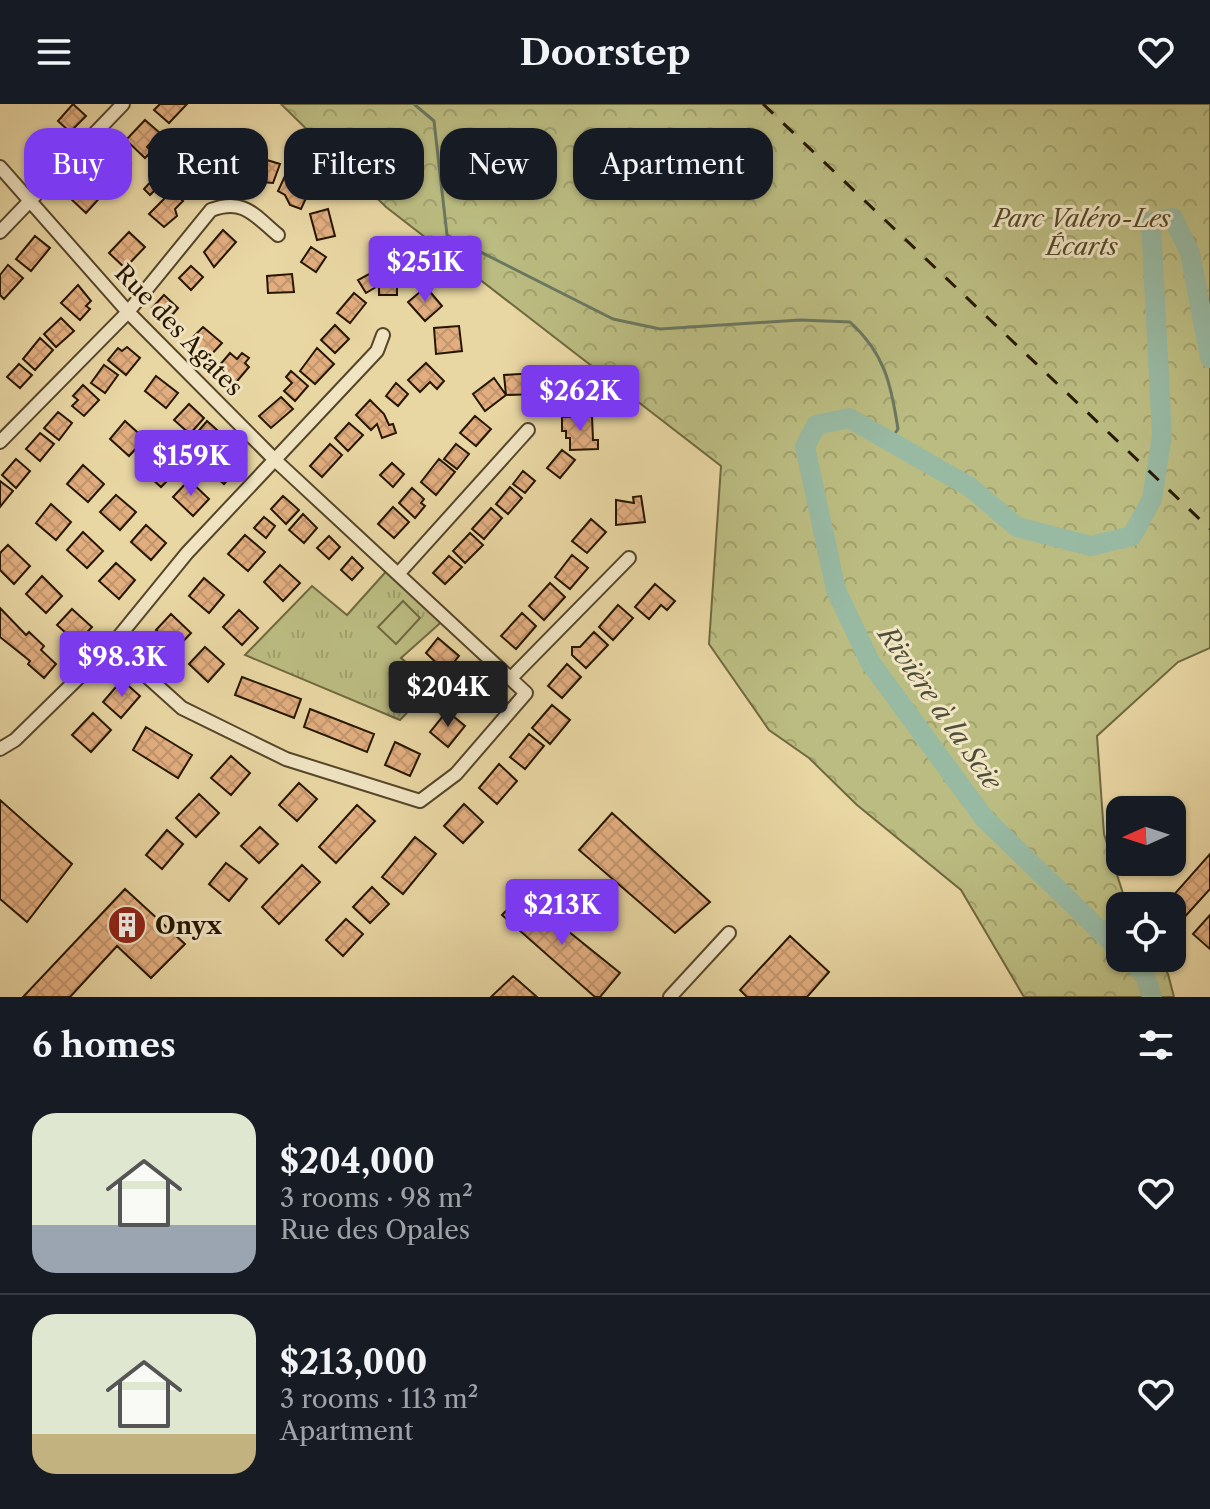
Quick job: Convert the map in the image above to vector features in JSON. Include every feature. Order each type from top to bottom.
[{"type":"street","points":[[100,128],[123,104]]},
{"type":"street","name":"Rue des Agates","points":[[0,167],[24,194]]},
{"type":"street","points":[[0,232],[29,200]]},
{"type":"street","name":"Rue des Agates","points":[[29,200],[128,312],[275,460],[512,677]]},
{"type":"street","points":[[0,442],[128,312],[211,210],[230,203],[248,210],[278,235]]},
{"type":"street","points":[[0,749],[15,740],[112,645],[187,553],[377,351],[383,335]]},
{"type":"street","points":[[399,573],[528,430]]},
{"type":"street","points":[[112,645],[182,708],[286,759],[420,801],[456,774],[526,693],[512,677],[629,558]]},
{"type":"street","points":[[670,997],[729,933]]},
{"type":"green space","name":"Parc Valéro-Les Écarts","points":[[281,104],[1210,104],[1210,648],[1178,662],[1097,736],[1106,876],[1117,876],[1123,892],[1106,892],[1106,972],[1167,972],[1174,997],[1024,997],[961,890],[857,805],[809,758],[769,730],[709,644],[721,466],[379,200],[424,200],[424,128],[305,128]]},
{"type":"green space","points":[[391,566],[447,617],[401,658],[433,685],[400,720],[245,655],[312,586],[347,615]]},
{"type":"green space","points":[[403,601],[420,618],[396,644],[378,627]]},
{"type":"building","points":[[73,104],[86,116],[74,128],[66,128],[58,121]]},
{"type":"building","points":[[160,104],[187,104],[169,123],[154,110]]},
{"type":"building","points":[[145,120],[154,128],[148,128],[148,155],[145,158],[132,146],[132,134]]},
{"type":"building","points":[[268,160],[280,164],[273,183],[268,183]]},
{"type":"building","points":[[284,178],[284,194],[278,191]]},
{"type":"building","points":[[72,200],[98,200],[86,213]]},
{"type":"building","points":[[163,200],[183,201],[175,209],[177,216],[164,227],[149,214]]},
{"type":"building","points":[[288,200],[305,200],[301,209],[290,205]]},
{"type":"building","points":[[328,209],[335,236],[317,240],[310,214]]},
{"type":"building","points":[[223,230],[236,242],[214,267],[204,252]]},
{"type":"building","points":[[129,232],[145,247],[125,268],[109,253]]},
{"type":"building","points":[[35,236],[50,248],[31,271],[16,259]]},
{"type":"building","points":[[311,247],[326,257],[316,272],[301,262]]},
{"type":"building","points":[[8,265],[23,278],[4,299],[0,295],[0,275]]},
{"type":"building","points":[[191,266],[203,277],[191,290],[179,278]]},
{"type":"building","points":[[379,272],[397,272],[397,295],[379,295]]},
{"type":"building","points":[[292,274],[294,292],[268,293],[267,276]]},
{"type":"building","points":[[369,274],[376,287],[366,293],[358,280]]},
{"type":"building","points":[[78,285],[91,301],[86,306],[90,309],[80,320],[61,303]]},
{"type":"building","points":[[426,287],[442,306],[425,321],[408,302]]},
{"type":"building","points":[[354,293],[366,303],[350,323],[337,313]]},
{"type":"building","points":[[164,295],[178,308],[167,321],[152,308]]},
{"type":"building","points":[[61,318],[74,331],[56,347],[44,334]]},
{"type":"building","points":[[335,325],[349,339],[335,353],[321,340]]},
{"type":"building","points":[[459,326],[462,351],[436,354],[434,328]]},
{"type":"building","points":[[203,327],[222,343],[208,358],[202,352],[198,356],[188,342]]},
{"type":"building","points":[[40,338],[53,350],[35,370],[23,359]]},
{"type":"building","points":[[127,347],[140,358],[126,375],[108,360],[118,348],[122,351]]},
{"type":"building","points":[[317,348],[334,364],[315,384],[300,371]]},
{"type":"building","points":[[230,353],[237,359],[242,353],[249,358],[245,363],[249,367],[233,386],[218,367]]},
{"type":"building","points":[[426,363],[444,381],[437,389],[430,382],[420,392],[408,380]]},
{"type":"building","points":[[19,364],[32,375],[20,388],[7,377]]},
{"type":"building","points":[[104,365],[118,375],[105,393],[91,383]]},
{"type":"building","points":[[291,371],[308,386],[295,401],[284,391],[292,383],[286,377]]},
{"type":"building","points":[[548,372],[559,375],[557,384],[571,396],[557,412],[542,400],[552,389],[545,387]]},
{"type":"building","points":[[536,373],[537,394],[506,395],[504,375]]},
{"type":"building","points":[[156,376],[178,393],[166,408],[145,391]]},
{"type":"building","points":[[494,378],[506,395],[485,411],[473,394]]},
{"type":"building","points":[[396,383],[408,394],[398,406],[386,396]]},
{"type":"building","points":[[83,385],[99,400],[84,416],[72,406],[78,400],[73,396]]},
{"type":"building","points":[[281,397],[293,409],[271,428],[259,416]]},
{"type":"building","points":[[370,400],[384,414],[389,425],[393,424],[396,433],[382,438],[377,424],[371,430],[356,415]]},
{"type":"building","points":[[189,404],[204,418],[190,434],[174,420]]},
{"type":"building","points":[[58,412],[72,423],[59,440],[44,428]]},
{"type":"building","points":[[475,416],[491,429],[476,446],[460,433]]},
{"type":"building","points":[[592,416],[593,440],[598,440],[598,449],[570,450],[570,438],[566,438],[566,431],[562,431],[562,417]]},
{"type":"building","points":[[125,421],[145,439],[129,456],[110,439]]},
{"type":"building","points":[[207,421],[225,437],[214,449],[196,434]]},
{"type":"building","points":[[349,423],[363,435],[348,451],[335,438]]},
{"type":"building","points":[[40,433],[54,444],[40,461],[26,449]]},
{"type":"building","points":[[330,444],[342,455],[322,477],[310,466]]},
{"type":"building","points":[[456,444],[469,454],[457,469],[444,459]]},
{"type":"building","points":[[234,449],[246,459],[224,484],[212,474]]},
{"type":"building","points":[[562,450],[575,460],[560,478],[547,468]]},
{"type":"building","points":[[157,452],[177,471],[161,487],[141,469]]},
{"type":"building","points":[[16,459],[30,471],[16,488],[2,475]]},
{"type":"building","points":[[439,459],[455,472],[436,495],[421,482]]},
{"type":"building","points":[[392,463],[404,474],[393,487],[380,475]]},
{"type":"building","points":[[83,465],[104,484],[88,502],[67,484]]},
{"type":"building","points":[[523,471],[535,481],[525,493],[513,484]]},
{"type":"building","points":[[189,480],[209,499],[193,516],[173,497]]},
{"type":"building","points":[[0,481],[13,491],[0,507]]},
{"type":"building","points":[[510,487],[522,498],[508,514],[496,504]]},
{"type":"building","points":[[412,488],[424,499],[421,503],[425,506],[415,518],[399,503]]},
{"type":"building","points":[[116,495],[136,512],[120,530],[100,512]]},
{"type":"building","points":[[283,496],[299,510],[286,524],[271,509]]},
{"type":"building","points":[[641,496],[645,522],[616,525],[616,500],[634,503],[633,497]]},
{"type":"building","points":[[51,504],[71,522],[56,540],[36,523]]},
{"type":"building","points":[[393,507],[409,522],[394,538],[378,524]]},
{"type":"building","points":[[491,508],[502,518],[484,539],[472,529]]},
{"type":"building","points":[[303,514],[317,528],[304,543],[289,530]]},
{"type":"building","points":[[264,517],[275,526],[266,538],[254,528]]},
{"type":"building","points":[[591,519],[606,532],[587,553],[572,541]]},
{"type":"building","points":[[146,525],[166,543],[151,560],[131,542]]},
{"type":"building","points":[[83,532],[103,551],[87,568],[67,550]]},
{"type":"building","points":[[470,533],[483,545],[465,563],[453,551]]},
{"type":"building","points":[[245,535],[265,552],[248,571],[228,554]]},
{"type":"building","points":[[329,536],[340,547],[329,559],[317,548]]},
{"type":"building","points":[[8,545],[30,566],[14,584],[0,570],[0,553]]},
{"type":"building","points":[[572,555],[588,568],[570,589],[555,577]]},
{"type":"building","points":[[449,556],[462,567],[445,584],[433,573]]},
{"type":"building","points":[[352,557],[363,568],[352,580],[341,570]]},
{"type":"building","points":[[116,563],[135,580],[119,599],[99,581]]},
{"type":"building","points":[[280,565],[300,583],[283,601],[264,582]]},
{"type":"building","points":[[42,576],[62,596],[46,613],[26,594]]},
{"type":"building","points":[[204,578],[224,595],[209,613],[189,596]]},
{"type":"building","points":[[550,583],[565,597],[544,620],[529,606]]},
{"type":"building","points":[[655,584],[675,601],[667,610],[661,605],[649,619],[635,607]]},
{"type":"building","points":[[618,605],[633,618],[613,640],[599,627]]},
{"type":"building","points":[[0,608],[26,635],[29,632],[44,646],[41,650],[56,664],[44,678],[28,664],[30,661],[0,637]]},
{"type":"building","points":[[72,609],[92,627],[77,643],[57,625]]},
{"type":"building","points":[[239,610],[258,628],[242,645],[223,627]]},
{"type":"building","points":[[522,613],[536,626],[516,649],[501,636]]},
{"type":"building","points":[[171,614],[191,633],[176,649],[156,630]]},
{"type":"building","points":[[594,632],[608,645],[586,668],[572,655],[572,647],[580,647]]},
{"type":"building","points":[[438,638],[459,656],[446,672],[426,653]]},
{"type":"building","points":[[205,647],[224,664],[208,682],[189,664]]},
{"type":"building","points":[[567,664],[581,677],[562,698],[548,686]]},
{"type":"building","points":[[474,671],[493,688],[478,705],[459,688]]},
{"type":"building","points":[[242,677],[301,699],[294,718],[235,695]]},
{"type":"building","points":[[122,680],[140,696],[121,718],[103,702]]},
{"type":"building","points":[[552,705],[570,720],[550,744],[532,728]]},
{"type":"building","points":[[310,709],[374,734],[367,752],[304,727]]},
{"type":"building","points":[[447,711],[465,726],[448,747],[430,732]]},
{"type":"building","points":[[93,713],[111,730],[91,752],[72,735]]},
{"type":"building","points":[[146,727],[192,755],[178,778],[133,750]]},
{"type":"building","points":[[529,734],[544,746],[525,769],[510,757]]},
{"type":"building","points":[[395,742],[420,754],[410,776],[385,765]]},
{"type":"building","points":[[231,756],[250,773],[231,795],[211,778]]},
{"type":"building","points":[[499,764],[517,781],[497,804],[479,788]]},
{"type":"building","points":[[299,783],[317,799],[297,821],[279,805]]},
{"type":"building","points":[[199,794],[219,813],[196,837],[176,818]]},
{"type":"building","points":[[0,800],[72,864],[27,922],[0,899]]},
{"type":"building","points":[[464,804],[483,822],[463,843],[444,826]]},
{"type":"building","points":[[357,805],[375,821],[336,863],[319,847]]},
{"type":"building","points":[[612,813],[710,902],[675,933],[579,850]]},
{"type":"building","points":[[260,827],[278,844],[259,863],[241,846]]},
{"type":"building","points":[[167,830],[183,844],[162,869],[146,855]]},
{"type":"building","points":[[415,837],[436,854],[403,894],[382,877]]},
{"type":"building","points":[[1210,854],[1210,889],[1186,915],[1186,892],[1176,892]]},
{"type":"building","points":[[226,863],[247,879],[229,901],[209,884]]},
{"type":"building","points":[[302,865],[320,882],[279,924],[262,907]]},
{"type":"building","points":[[372,887],[389,904],[370,923],[353,907]]},
{"type":"building","name":"Onyx","points":[[125,889],[185,944],[151,978],[117,946],[70,997],[23,997]]},
{"type":"building","points":[[522,894],[620,973],[600,997],[595,997],[502,915]]},
{"type":"building","points":[[1210,915],[1210,949],[1193,934]]},
{"type":"building","points":[[346,919],[363,934],[343,956],[326,940]]},
{"type":"building","points":[[790,936],[829,972],[807,997],[747,997],[740,990]]},
{"type":"building","points":[[513,976],[537,997],[491,997]]},
{"type":"waterway","points":[[414,104],[434,121],[447,235],[613,319],[660,329],[800,320],[850,322],[871,346],[884,371],[898,429],[891,439]]},
{"type":"waterway","name":"Rivière à la Scie","points":[[1106,936],[984,818],[870,662],[836,590],[805,447],[816,425],[849,418],[970,487],[1017,527],[1091,546],[1132,536],[1152,499],[1162,435],[1151,222],[1173,218],[1190,253],[1210,358]]},
{"type":"waterway","name":"Rivière à la Scie","points":[[1142,972],[1152,997]]},
{"type":"railway","points":[[763,104],[1210,529]]},
{"type":"place","name":"Onyx","points":[[127,925]]}]
